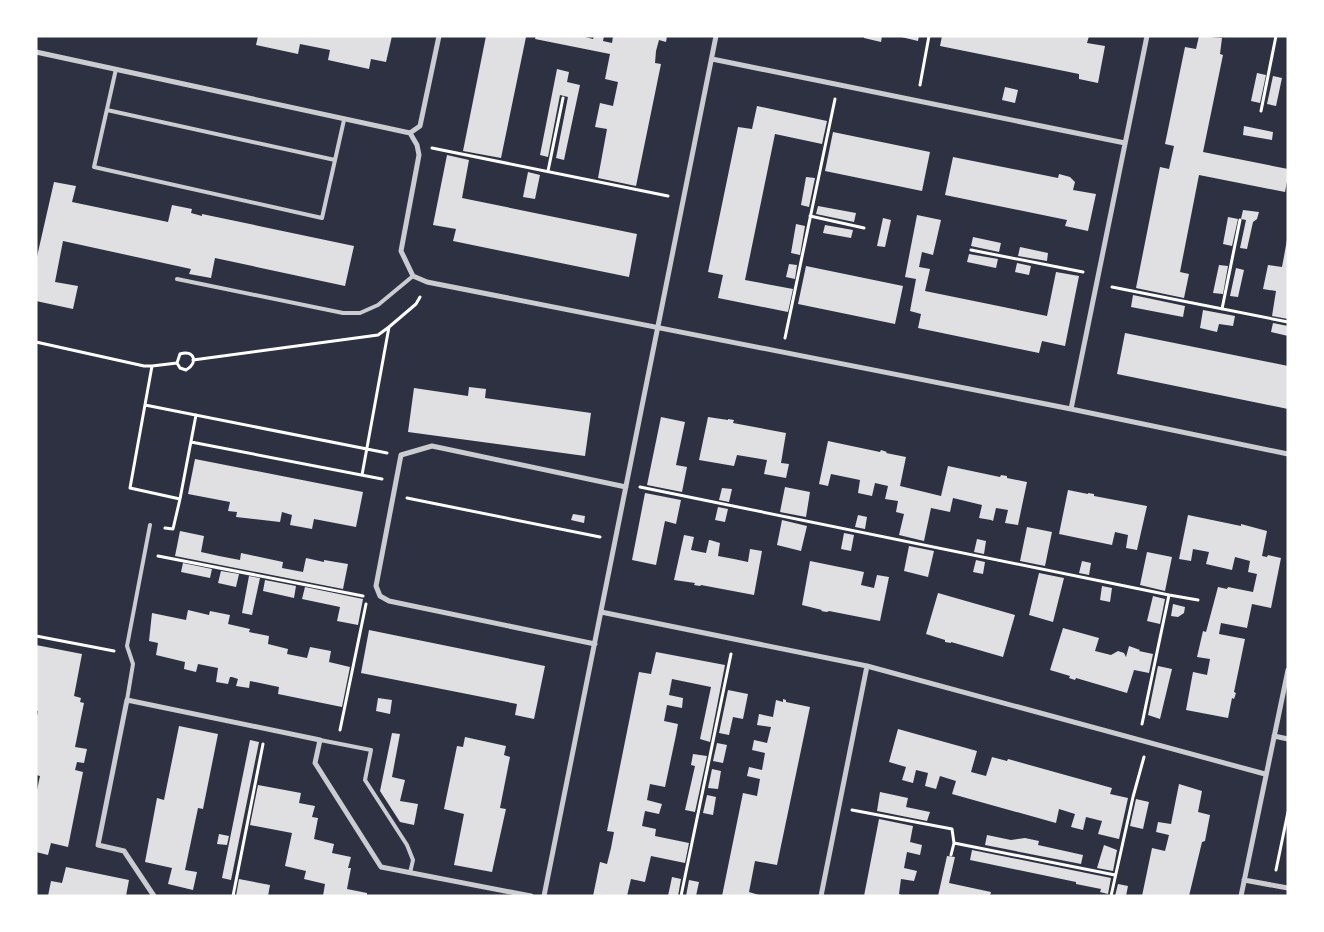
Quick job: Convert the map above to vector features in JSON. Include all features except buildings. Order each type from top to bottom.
[{"type":"street","points":[[410,133],[420,126],[439,36]]},
{"type":"street","points":[[544,896],[716,36]]},
{"type":"street","points":[[1071,409],[1147,36]]},
{"type":"street","points":[[36,52],[410,133],[418,145],[419,155],[401,251],[413,276],[427,282],[658,326],[1288,454]]},
{"type":"street","points":[[712,59],[1125,143]]},
{"type":"street","points":[[595,644],[389,601],[380,596],[376,586],[393,495],[401,455],[432,446],[626,486]]},
{"type":"street","points":[[601,612],[867,666],[1265,774]]},
{"type":"street","points":[[821,896],[867,666]]},
{"type":"street","points":[[1241,896],[1288,670]]},
{"type":"street","points":[[154,896],[124,851],[98,845],[127,700],[320,740],[314,763],[381,867],[531,896]]},
{"type":"street","points":[[1274,736],[1288,739]]},
{"type":"street","points":[[1244,880],[1288,888]]},
{"type":"lane","points":[[116,69],[94,167],[322,218],[344,120]]},
{"type":"lane","points":[[107,110],[335,160]]},
{"type":"lane","points":[[177,279],[343,313],[360,313],[378,305],[413,276]]},
{"type":"lane","points":[[127,700],[134,664],[127,646],[150,525]]},
{"type":"lane","points":[[320,740],[371,750],[365,780],[407,845],[413,860],[410,873]]},
{"type":"path","points":[[916,101],[929,36]]},
{"type":"path","points":[[1261,112],[1276,36]]},
{"type":"path","points":[[782,351],[838,85]]},
{"type":"path","points":[[548,171],[564,98]]},
{"type":"path","points":[[418,145],[684,199]]},
{"type":"path","points":[[810,216],[864,228]]},
{"type":"path","points":[[1222,309],[1240,220]]},
{"type":"path","points":[[970,250],[1098,275]]},
{"type":"path","points":[[193,360],[378,334],[416,304],[427,282]]},
{"type":"path","points":[[1097,284],[1288,322]]},
{"type":"path","points":[[362,475],[388,327]]},
{"type":"path","points":[[36,342],[152,366],[176,362]]},
{"type":"path","points":[[185,352],[190,354],[193,360],[192,367],[186,370],[180,368],[176,362],[180,354],[185,352]]},
{"type":"path","points":[[152,366],[130,488],[180,499]]},
{"type":"path","points":[[145,405],[401,455]]},
{"type":"path","points":[[150,525],[173,530],[196,415]]},
{"type":"path","points":[[191,442],[396,482]]},
{"type":"path","points":[[626,486],[1198,600]]},
{"type":"path","points":[[393,495],[615,540]]},
{"type":"path","points":[[145,553],[367,596],[337,744]]},
{"type":"path","points":[[1139,740],[1169,595]]},
{"type":"path","points":[[36,636],[130,654]]},
{"type":"path","points":[[681,896],[734,639]]},
{"type":"path","points":[[233,896],[266,729]]},
{"type":"path","points":[[1111,896],[1132,797],[1148,742]]},
{"type":"path","points":[[838,807],[952,829],[954,843],[952,855]]},
{"type":"path","points":[[1273,885],[1288,812]]},
{"type":"path","points":[[954,843],[1115,875]]}]
